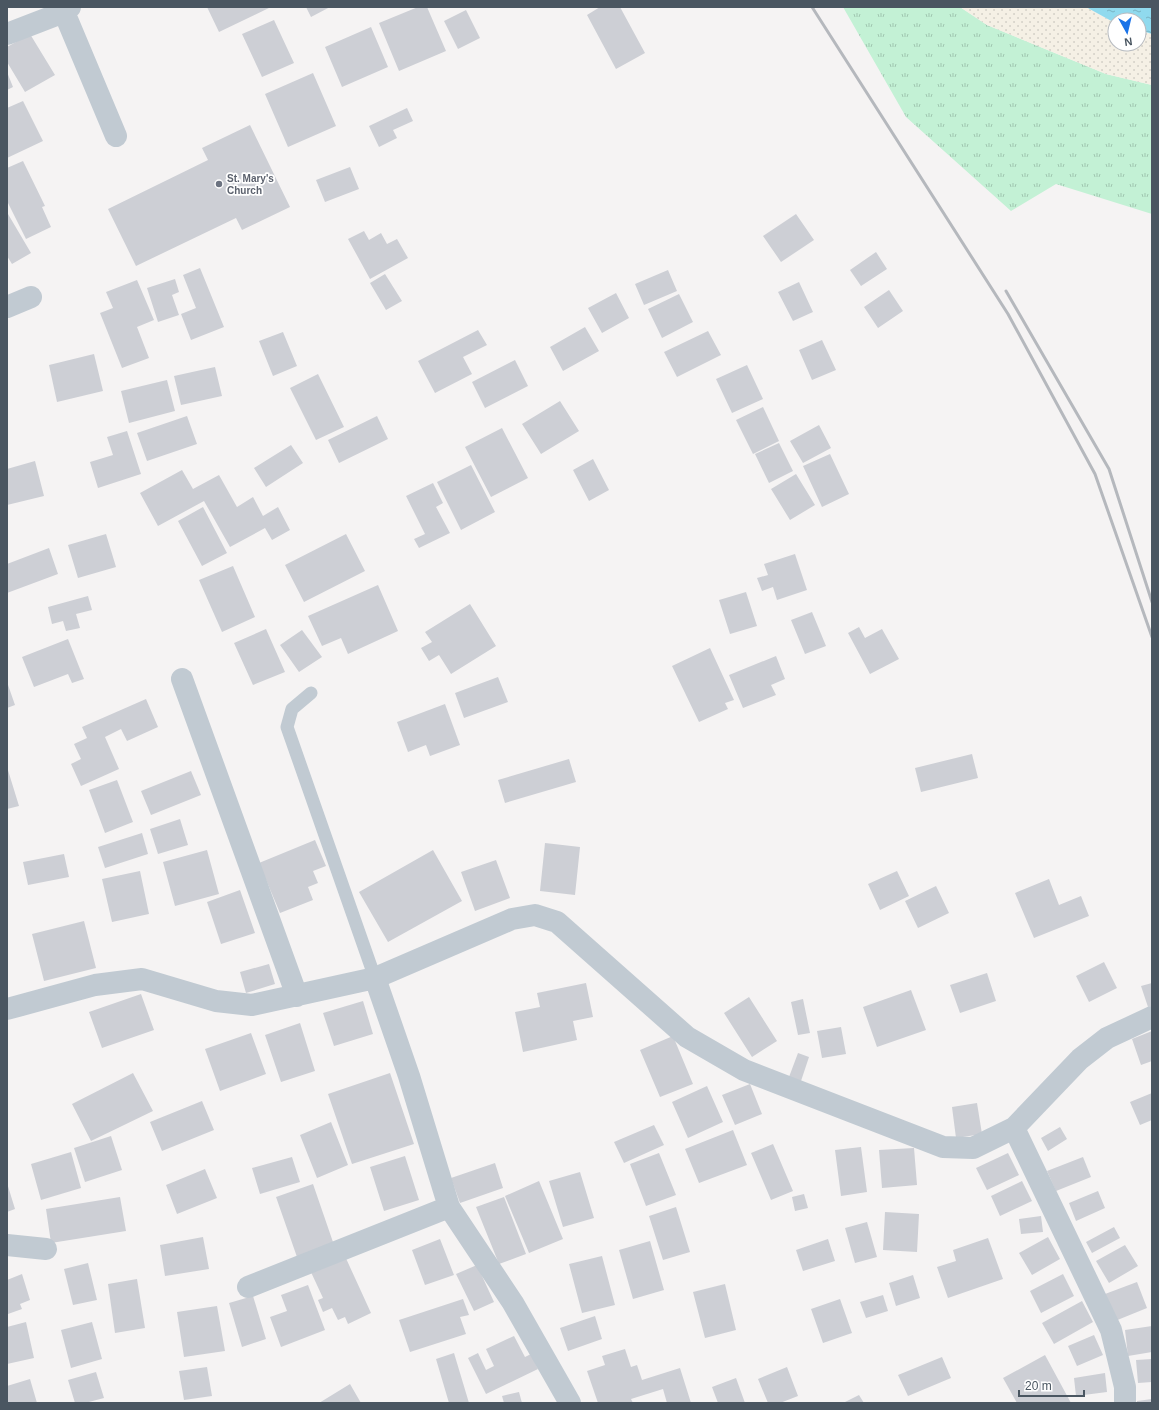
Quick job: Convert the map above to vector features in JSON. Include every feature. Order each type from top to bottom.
[{"type":"street","points":[[7,34],[67,9],[116,136]]},
{"type":"street","points":[[7,307],[31,297]]},
{"type":"street","points":[[182,679],[297,996]]},
{"type":"street","points":[[7,1009],[95,985],[142,979],[216,1001],[252,1005],[375,978],[512,919],[535,915],[557,922],[687,1037],[744,1070],[943,1147],[973,1148],[1014,1128],[1080,1059],[1107,1038],[1152,1017]]},
{"type":"street","points":[[375,978],[409,1076],[448,1206],[513,1303],[570,1403]]},
{"type":"street","points":[[1014,1128],[1111,1330],[1125,1387],[1125,1402]]},
{"type":"street","points":[[248,1287],[448,1206]]},
{"type":"street","points":[[7,1245],[46,1249]]},
{"type":"lane","points":[[311,692],[292,709],[287,727],[375,978]]},
{"type":"green space","points":[[843,7],[960,7],[987,25],[1106,74],[1152,85],[1152,214],[1056,184],[1011,211],[906,117]]},
{"type":"sand","points":[[960,7],[1086,7],[1107,19],[1107,52],[1147,52],[1147,32],[1152,34],[1152,85],[1106,74],[987,25]]},
{"type":"water","points":[[1086,7],[1152,7],[1152,34],[1147,32],[1147,12],[1107,12],[1107,19]]},
{"type":"building","points":[[207,7],[271,7],[219,32]]},
{"type":"building","points":[[306,7],[330,7],[311,17]]},
{"type":"building","points":[[418,7],[427,7],[446,51],[399,71],[379,23]]},
{"type":"building","points":[[600,7],[620,7],[645,53],[616,69],[587,15]]},
{"type":"building","points":[[466,10],[480,38],[458,49],[444,21]]},
{"type":"building","points":[[274,20],[294,63],[262,77],[242,34]]},
{"type":"building","points":[[371,27],[388,67],[342,87],[325,47]]},
{"type":"building","points":[[30,34],[55,75],[25,92],[7,62],[7,47]]},
{"type":"building","points":[[7,72],[13,87],[7,90]]},
{"type":"building","points":[[313,73],[336,126],[288,147],[265,94]]},
{"type":"building","points":[[23,101],[43,141],[7,158],[7,108]]},
{"type":"building","points":[[407,108],[413,121],[393,130],[397,138],[379,147],[369,126]]},
{"type":"building","name":"St. Mary's Church","points":[[250,125],[290,207],[242,230],[236,218],[136,266],[108,209],[208,160],[202,148]]},
{"type":"building","points":[[23,161],[45,206],[42,207],[51,227],[26,239],[7,201],[7,168]]},
{"type":"building","points":[[350,167],[359,189],[325,202],[316,180]]},
{"type":"building","points":[[8,214],[31,253],[12,264],[7,256]]},
{"type":"building","points":[[796,214],[814,240],[781,262],[763,236]]},
{"type":"building","points":[[364,231],[369,240],[381,233],[387,244],[397,239],[408,258],[370,279],[348,239]]},
{"type":"building","points":[[876,252],[887,269],[861,286],[850,270]]},
{"type":"building","points":[[200,268],[224,327],[191,340],[181,314],[196,308],[183,275]]},
{"type":"building","points":[[668,270],[677,291],[644,305],[635,284]]},
{"type":"building","points":[[385,274],[402,301],[386,310],[370,283]]},
{"type":"building","points":[[175,279],[179,292],[172,295],[179,315],[158,322],[147,288]]},
{"type":"building","points":[[137,280],[154,320],[137,327],[149,358],[122,368],[100,313],[113,308],[106,292]]},
{"type":"building","points":[[799,282],[813,312],[793,321],[778,292]]},
{"type":"building","points":[[889,290],[903,311],[878,328],[864,307]]},
{"type":"building","points":[[616,293],[629,318],[602,333],[588,308]]},
{"type":"building","points":[[679,294],[693,322],[662,338],[648,309]]},
{"type":"building","points":[[585,327],[599,351],[563,371],[550,347]]},
{"type":"building","points":[[478,330],[487,345],[463,357],[472,374],[435,393],[418,361]]},
{"type":"building","points":[[708,331],[721,355],[677,377],[664,352]]},
{"type":"building","points":[[283,332],[297,366],[273,376],[259,341]]},
{"type":"building","points":[[822,340],[836,370],[812,380],[799,350]]},
{"type":"building","points":[[94,354],[103,391],[57,402],[49,365]]},
{"type":"building","points":[[515,360],[528,386],[485,408],[472,382]]},
{"type":"building","points":[[747,365],[763,399],[732,413],[716,379]]},
{"type":"building","points":[[215,367],[222,396],[181,405],[174,376]]},
{"type":"building","points":[[318,374],[344,427],[316,440],[290,388]]},
{"type":"building","points":[[167,380],[175,411],[129,423],[121,391]]},
{"type":"building","points":[[560,401],[579,431],[541,454],[522,424]]},
{"type":"building","points":[[763,407],[779,441],[753,454],[736,420]]},
{"type":"building","points":[[187,416],[197,444],[147,461],[137,433]]},
{"type":"building","points":[[377,416],[388,439],[339,463],[328,440]]},
{"type":"building","points":[[819,425],[831,448],[803,463],[790,441]]},
{"type":"building","points":[[502,428],[528,478],[491,497],[465,447]]},
{"type":"building","points":[[127,431],[141,474],[98,488],[90,462],[113,455],[107,437]]},
{"type":"building","points":[[779,443],[793,471],[769,483],[755,454]]},
{"type":"building","points":[[291,445],[303,463],[266,487],[254,468]]},
{"type":"building","points":[[830,454],[849,494],[822,507],[803,466]]},
{"type":"building","points":[[593,459],[609,490],[589,501],[573,470]]},
{"type":"building","points":[[35,461],[44,496],[7,505],[7,469]]},
{"type":"building","points":[[471,465],[495,512],[461,530],[437,482]]},
{"type":"building","points":[[182,470],[193,489],[219,475],[237,507],[253,497],[263,516],[278,507],[290,530],[272,540],[265,528],[230,547],[204,501],[158,526],[140,493]]},
{"type":"building","points":[[796,474],[815,505],[790,520],[771,489]]},
{"type":"building","points":[[433,483],[443,503],[436,507],[450,533],[419,548],[414,539],[425,534],[406,496]]},
{"type":"building","points":[[203,507],[227,553],[202,566],[178,521]]},
{"type":"building","points":[[106,534],[116,567],[78,578],[68,545]]},
{"type":"building","points":[[346,534],[365,571],[304,602],[285,565]]},
{"type":"building","points":[[49,548],[58,574],[7,593],[7,564]]},
{"type":"building","points":[[795,554],[807,590],[777,600],[773,587],[762,591],[757,578],[768,575],[764,564]]},
{"type":"building","points":[[233,566],[255,617],[222,632],[199,580]]},
{"type":"building","points":[[378,585],[398,631],[348,654],[341,638],[322,646],[308,616]]},
{"type":"building","points":[[746,592],[757,626],[730,634],[719,600]]},
{"type":"building","points":[[88,596],[92,610],[76,614],[80,628],[66,631],[63,621],[52,624],[48,607]]},
{"type":"building","points":[[470,604],[496,646],[451,674],[439,655],[429,661],[421,648],[432,642],[425,632]]},
{"type":"building","points":[[812,612],[826,646],[805,654],[791,620]]},
{"type":"building","points":[[859,627],[865,638],[882,629],[899,659],[870,674],[848,633]]},
{"type":"building","points":[[266,629],[285,672],[253,685],[234,643]]},
{"type":"building","points":[[302,630],[322,657],[299,672],[280,645]]},
{"type":"building","points":[[68,639],[84,679],[72,683],[68,674],[34,687],[22,657]]},
{"type":"building","points":[[710,648],[734,700],[725,703],[728,709],[699,722],[672,666]]},
{"type":"building","points":[[776,656],[785,679],[771,685],[776,695],[743,708],[729,675]]},
{"type":"building","points":[[498,677],[508,702],[464,718],[455,693]]},
{"type":"building","points":[[7,682],[15,705],[7,708]]},
{"type":"building","points":[[146,699],[158,727],[127,741],[121,729],[105,737],[119,769],[81,786],[71,764],[81,759],[74,744],[87,738],[82,727]]},
{"type":"building","points":[[445,704],[460,745],[430,756],[426,745],[408,752],[397,722]]},
{"type":"building","points":[[972,754],[978,778],[921,792],[915,768]]},
{"type":"building","points":[[569,759],[576,782],[505,803],[498,780]]},
{"type":"building","points":[[7,767],[19,806],[7,809]]},
{"type":"building","points":[[191,771],[201,795],[151,815],[141,791]]},
{"type":"building","points":[[117,780],[133,822],[105,833],[89,790]]},
{"type":"building","points":[[180,819],[188,845],[158,854],[150,829]]},
{"type":"building","points":[[142,833],[148,854],[105,868],[98,847]]},
{"type":"building","points":[[315,840],[326,866],[313,871],[318,883],[308,887],[313,900],[280,913],[259,863]]},
{"type":"building","points":[[545,843],[580,847],[575,895],[540,891]]},
{"type":"building","points":[[207,850],[219,894],[175,906],[163,862]]},
{"type":"building","points":[[433,850],[462,901],[388,942],[359,892]]},
{"type":"building","points":[[64,854],[69,877],[28,885],[23,862]]},
{"type":"building","points":[[496,860],[510,898],[475,911],[461,872]]},
{"type":"building","points":[[140,871],[149,914],[112,922],[102,879]]},
{"type":"building","points":[[897,871],[909,896],[880,910],[868,884]]},
{"type":"building","points":[[1049,879],[1059,905],[1081,896],[1089,916],[1034,938],[1015,893]]},
{"type":"building","points":[[936,886],[949,913],[918,928],[905,901]]},
{"type":"building","points":[[240,890],[255,933],[221,944],[207,902]]},
{"type":"building","points":[[84,921],[96,968],[44,981],[32,934]]},
{"type":"building","points":[[1104,962],[1117,988],[1089,1002],[1076,976]]},
{"type":"building","points":[[269,964],[275,984],[246,993],[240,972]]},
{"type":"building","points":[[987,973],[996,1001],[960,1013],[950,985]]},
{"type":"building","points":[[586,983],[593,1017],[573,1021],[577,1040],[523,1052],[515,1012],[540,1007],[537,993]]},
{"type":"building","points":[[1152,983],[1152,1006],[1148,1007],[1141,986]]},
{"type":"building","points":[[911,990],[926,1030],[877,1047],[863,1007]]},
{"type":"building","points":[[141,994],[154,1030],[102,1048],[89,1012]]},
{"type":"building","points":[[749,997],[777,1041],[752,1057],[724,1013]]},
{"type":"building","points":[[803,999],[810,1033],[798,1035],[791,1002]]},
{"type":"building","points":[[363,1001],[373,1034],[334,1046],[323,1013]]},
{"type":"building","points":[[300,1023],[315,1071],[281,1082],[265,1035]]},
{"type":"building","points":[[841,1027],[846,1054],[822,1058],[817,1031]]},
{"type":"building","points":[[1152,1031],[1152,1061],[1141,1065],[1132,1039]]},
{"type":"building","points":[[251,1033],[266,1074],[220,1091],[205,1049]]},
{"type":"building","points":[[673,1036],[693,1084],[660,1097],[640,1050]]},
{"type":"building","points":[[798,1053],[809,1057],[801,1081],[789,1077]]},
{"type":"building","points":[[133,1073],[153,1111],[91,1141],[72,1104]]},
{"type":"building","points":[[390,1073],[414,1144],[352,1164],[328,1094]]},
{"type":"building","points":[[750,1084],[762,1114],[735,1125],[722,1095]]},
{"type":"building","points":[[707,1086],[723,1122],[688,1138],[672,1102]]},
{"type":"building","points":[[1152,1093],[1152,1120],[1140,1125],[1130,1102]]},
{"type":"building","points":[[202,1101],[214,1130],[162,1151],[150,1122]]},
{"type":"building","points":[[977,1103],[982,1134],[956,1138],[952,1107]]},
{"type":"building","points":[[331,1122],[348,1165],[317,1178],[300,1135]]},
{"type":"building","points":[[654,1125],[664,1145],[624,1163],[614,1142]]},
{"type":"building","points":[[1060,1127],[1067,1139],[1048,1151],[1041,1138]]},
{"type":"building","points":[[733,1130],[747,1165],[699,1183],[685,1149]]},
{"type":"building","points":[[111,1136],[122,1170],[85,1182],[74,1148]]},
{"type":"building","points":[[773,1144],[793,1191],[771,1200],[751,1153]]},
{"type":"building","points":[[861,1147],[867,1192],[841,1196],[835,1150]]},
{"type":"building","points":[[914,1148],[917,1185],[882,1188],[879,1150]]},
{"type":"building","points":[[71,1152],[81,1188],[41,1200],[31,1164]]},
{"type":"building","points":[[659,1153],[676,1195],[646,1206],[630,1164]]},
{"type":"building","points":[[1008,1153],[1019,1175],[987,1190],[976,1168]]},
{"type":"building","points":[[405,1156],[419,1200],[384,1211],[370,1167]]},
{"type":"building","points":[[292,1157],[300,1182],[260,1194],[252,1168]]},
{"type":"building","points":[[1083,1157],[1091,1177],[1056,1191],[1047,1171]]},
{"type":"building","points":[[495,1163],[503,1188],[460,1203],[451,1178]]},
{"type":"building","points":[[205,1169],[217,1198],[177,1214],[166,1185]]},
{"type":"building","points":[[580,1172],[594,1218],[563,1227],[549,1181]]},
{"type":"building","points":[[539,1181],[563,1239],[529,1253],[505,1196]]},
{"type":"building","points":[[1022,1181],[1032,1201],[1000,1216],[991,1196]]},
{"type":"building","points":[[7,1183],[15,1209],[7,1212]]},
{"type":"building","points":[[313,1184],[334,1245],[297,1257],[276,1197]]},
{"type":"building","points":[[1098,1191],[1105,1208],[1076,1221],[1069,1203]]},
{"type":"building","points":[[804,1194],[808,1208],[795,1211],[792,1197]]},
{"type":"building","points":[[120,1197],[126,1231],[51,1243],[46,1209]]},
{"type":"building","points":[[504,1197],[526,1254],[499,1264],[476,1207]]},
{"type":"building","points":[[676,1207],[690,1252],[663,1260],[649,1216]]},
{"type":"building","points":[[885,1212],[919,1214],[917,1252],[883,1250]]},
{"type":"building","points":[[1041,1216],[1043,1232],[1021,1234],[1019,1219]]},
{"type":"building","points":[[867,1222],[877,1257],[855,1263],[845,1228]]},
{"type":"building","points":[[1114,1227],[1120,1238],[1092,1253],[1086,1242]]},
{"type":"building","points":[[203,1237],[209,1269],[165,1276],[160,1245]]},
{"type":"building","points":[[1048,1237],[1060,1259],[1032,1275],[1019,1253]]},
{"type":"building","points":[[988,1238],[1003,1279],[948,1298],[937,1267],[956,1261],[953,1250]]},
{"type":"building","points":[[440,1239],[454,1275],[425,1285],[412,1250]]},
{"type":"building","points":[[828,1239],[835,1261],[803,1271],[796,1250]]},
{"type":"building","points":[[650,1241],[664,1290],[633,1299],[619,1250]]},
{"type":"building","points":[[1125,1245],[1138,1266],[1109,1283],[1096,1261]]},
{"type":"building","points":[[344,1254],[371,1313],[348,1324],[345,1317],[338,1320],[332,1308],[323,1312],[318,1300],[323,1298],[310,1270]]},
{"type":"building","points":[[602,1256],[615,1305],[582,1313],[569,1264]]},
{"type":"building","points":[[88,1263],[97,1300],[73,1305],[64,1269]]},
{"type":"building","points":[[477,1265],[494,1302],[474,1311],[456,1274]]},
{"type":"building","points":[[22,1274],[30,1300],[20,1304],[22,1309],[8,1314],[7,1280]]},
{"type":"building","points":[[1063,1274],[1074,1296],[1041,1313],[1030,1291]]},
{"type":"building","points":[[913,1275],[920,1298],[896,1306],[889,1283]]},
{"type":"building","points":[[137,1279],[145,1328],[115,1333],[108,1284]]},
{"type":"building","points":[[1137,1282],[1147,1308],[1115,1321],[1105,1294]]},
{"type":"building","points":[[725,1284],[736,1330],[705,1338],[693,1292]]},
{"type":"building","points":[[308,1285],[325,1330],[281,1347],[270,1317],[287,1311],[281,1295]]},
{"type":"building","points":[[883,1295],[888,1311],[866,1318],[860,1302]]},
{"type":"building","points":[[253,1296],[266,1339],[242,1347],[229,1303]]},
{"type":"building","points":[[463,1299],[469,1315],[460,1317],[466,1334],[410,1352],[399,1320]]},
{"type":"building","points":[[840,1299],[852,1333],[823,1343],[811,1309]]},
{"type":"building","points":[[1082,1301],[1093,1322],[1054,1344],[1042,1323]]},
{"type":"building","points":[[217,1306],[225,1351],[184,1357],[177,1312]]},
{"type":"building","points":[[595,1316],[602,1339],[568,1351],[560,1328]]},
{"type":"building","points":[[26,1322],[34,1358],[7,1364],[7,1327]]},
{"type":"building","points":[[92,1322],[102,1359],[71,1368],[61,1330]]},
{"type":"building","points":[[1152,1326],[1152,1352],[1128,1356],[1125,1330]]},
{"type":"building","points":[[1094,1335],[1103,1355],[1077,1366],[1068,1346]]},
{"type":"building","points":[[514,1336],[525,1357],[531,1354],[538,1369],[486,1394],[468,1358],[478,1353],[486,1370],[494,1366],[486,1349]]},
{"type":"building","points":[[625,1349],[631,1367],[637,1365],[642,1380],[680,1368],[691,1403],[667,1403],[663,1389],[631,1399],[633,1403],[598,1403],[587,1371],[605,1365],[602,1356]]},
{"type":"building","points":[[454,1353],[469,1403],[449,1403],[436,1359]]},
{"type":"building","points":[[1045,1355],[1071,1403],[1017,1403],[1003,1378]]},
{"type":"building","points":[[942,1357],[951,1378],[908,1396],[898,1375]]},
{"type":"building","points":[[1152,1359],[1152,1382],[1138,1383],[1136,1360]]},
{"type":"building","points":[[207,1367],[212,1396],[184,1400],[179,1371]]},
{"type":"building","points":[[787,1367],[798,1396],[780,1403],[768,1403],[758,1379]]},
{"type":"building","points":[[96,1372],[104,1398],[85,1403],[75,1403],[68,1380]]},
{"type":"building","points":[[1105,1373],[1107,1392],[1076,1396],[1074,1378]]},
{"type":"building","points":[[736,1378],[745,1403],[718,1403],[712,1387]]},
{"type":"building","points":[[30,1379],[37,1403],[7,1403],[7,1386]]},
{"type":"building","points":[[350,1384],[361,1403],[319,1403]]},
{"type":"building","points":[[519,1392],[522,1403],[504,1403],[502,1396]]},
{"type":"building","points":[[859,1395],[864,1403],[843,1403]]},
{"type":"building","points":[[1152,1399],[1152,1403],[1137,1403],[1137,1401]]},
{"type":"railway","points":[[812,7],[1008,314],[1095,474],[1152,637]]},
{"type":"railway","points":[[1006,291],[1109,469],[1152,602]]},
{"type":"place","name":"St. Mary's Church","points":[[219,184]]}]
